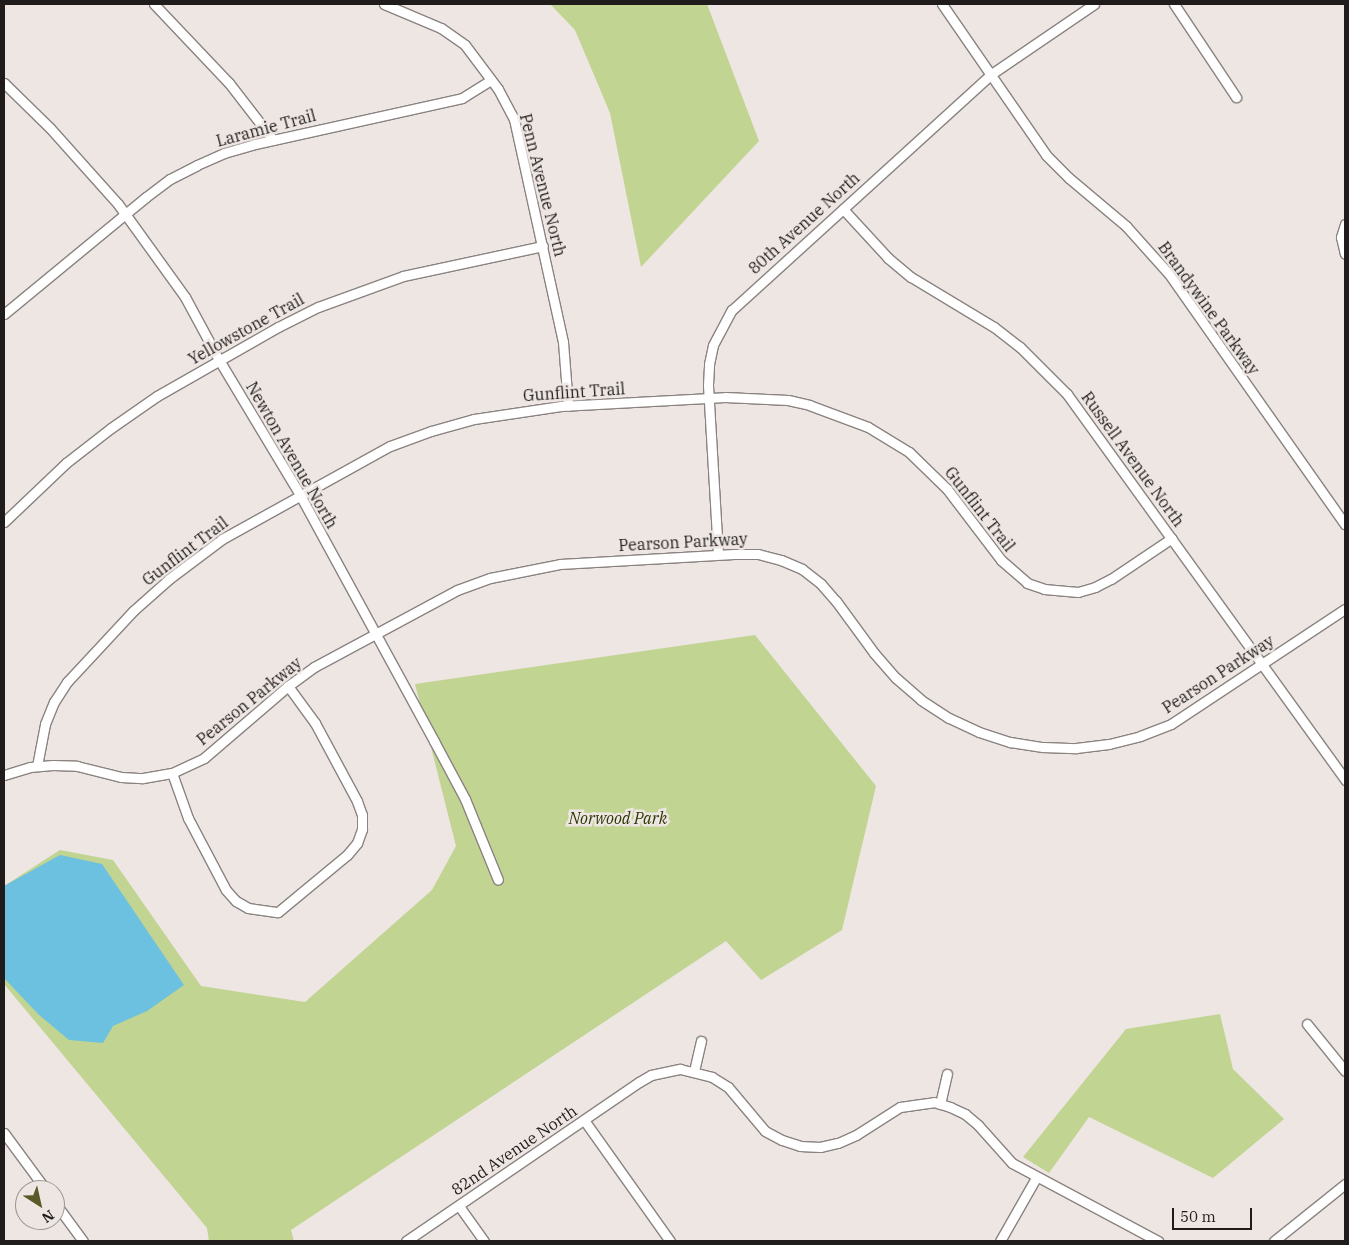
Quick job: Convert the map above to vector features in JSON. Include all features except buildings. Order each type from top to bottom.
[{"type":"street","points":[[154,4],[229,83],[272,140]]},
{"type":"street","name":"Penn Avenue North","points":[[384,4],[453,36],[465,45],[492,80],[514,119],[563,342],[568,406]]},
{"type":"street","name":"Brandywine Parkway","points":[[942,4],[1046,155],[1069,178],[1126,226],[1169,274],[1345,524]]},
{"type":"street","name":"80th Avenue North","points":[[718,554],[709,398],[709,364],[713,345],[732,310],[990,75],[1094,4]]},
{"type":"street","points":[[1174,4],[1236,97]]},
{"type":"street","name":"Laramie Trail","points":[[4,314],[170,179],[196,165],[224,153],[272,140],[449,102],[462,98],[492,80]]},
{"type":"street","name":"Newton Avenue North","points":[[4,82],[50,128],[125,214],[185,297],[219,360],[300,495],[374,635],[465,799],[498,880]]},
{"type":"street","name":"Russell Avenue North","points":[[843,209],[888,258],[911,277],[994,327],[1044,370],[1088,420],[1345,780]]},
{"type":"street","points":[[1345,224],[1341,237],[1345,254]]},
{"type":"street","name":"Yellowstone Trail","points":[[4,522],[66,464],[111,428],[157,396],[278,327],[360,290],[447,265],[543,246]]},
{"type":"street","name":"Gunflint Trail","points":[[37,766],[45,724],[54,702],[68,682],[99,645],[169,579],[222,539],[390,446],[431,431],[474,419],[517,411],[568,406],[746,396],[788,400],[849,418],[868,427],[909,452],[929,470],[964,510],[1001,560],[1027,583],[1044,589],[1078,592],[1096,587],[1172,538]]},
{"type":"street","name":"Pearson Parkway","points":[[4,775],[37,766],[77,766],[121,777],[143,778],[172,773],[204,758],[288,686],[314,667],[457,590],[490,578],[560,564],[718,554],[758,554],[781,560],[802,569],[826,589],[874,653],[896,678],[921,700],[948,718],[979,732],[1010,742],[1043,747],[1076,748],[1109,744],[1140,736],[1171,724],[1263,665],[1345,609]]},
{"type":"street","points":[[172,773],[188,818],[226,890],[236,901],[248,908],[278,912],[347,855],[357,843],[362,829],[362,815],[357,800],[315,723],[288,686]]},
{"type":"street","points":[[1307,1024],[1345,1071]]},
{"type":"street","points":[[694,1071],[701,1040]]},
{"type":"street","name":"82nd Avenue North","points":[[406,1241],[639,1082],[665,1071],[680,1069],[712,1076],[728,1087],[765,1131],[782,1140],[800,1146],[820,1147],[838,1143],[856,1135],[900,1107],[916,1103],[940,1104]]},
{"type":"street","points":[[948,1074],[940,1104],[965,1114],[1012,1163],[1036,1178],[1158,1241]]},
{"type":"street","points":[[584,1120],[670,1241]]},
{"type":"street","points":[[4,1133],[39,1180]]},
{"type":"street","points":[[1000,1241],[1036,1178]]},
{"type":"street","points":[[1274,1241],[1345,1184]]},
{"type":"street","points":[[459,1206],[484,1241]]},
{"type":"street","points":[[65,1217],[83,1241]]},
{"type":"green space","points":[[550,4],[707,4],[759,141],[641,267],[610,113],[575,30]]},
{"type":"green space","name":"Norwood Park","points":[[755,635],[876,786],[842,930],[761,980],[726,941],[291,1230],[294,1241],[209,1241],[207,1228],[4,984],[4,886],[60,850],[113,860],[201,986],[305,1002],[432,890],[456,846],[415,684]]},
{"type":"green space","points":[[1220,1014],[1233,1069],[1284,1119],[1213,1178],[1089,1117],[1049,1173],[1023,1157],[1126,1029]]},
{"type":"water","points":[[60,855],[102,864],[184,985],[147,1011],[113,1026],[103,1043],[69,1040],[38,1014],[4,978],[4,886]]}]
